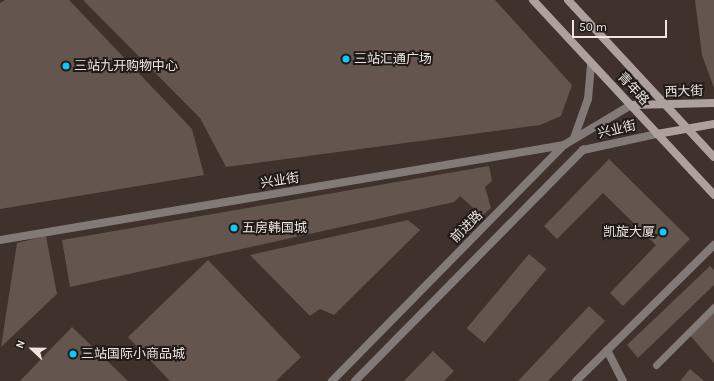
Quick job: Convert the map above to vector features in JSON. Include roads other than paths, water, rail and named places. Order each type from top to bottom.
[{"type":"main road","name":"青年路","points":[[534,0],[714,195]]},
{"type":"main road","name":"青年路","points":[[568,0],[714,157]]},
{"type":"main road","name":"西大街","points":[[631,105],[714,103]]},
{"type":"main road","points":[[657,134],[714,124]]},
{"type":"street","points":[[574,138],[588,99],[591,63]]},
{"type":"street","name":"前进路","points":[[332,381],[564,145],[631,105]]},
{"type":"street","name":"兴业街","points":[[355,381],[583,150],[657,134]]},
{"type":"street","name":"兴业街","points":[[0,240],[564,145]]},
{"type":"street","points":[[576,381],[714,246]]},
{"type":"street","points":[[607,350],[623,381]]},
{"type":"lane","points":[[656,365],[714,306]]},
{"type":"place","name":"三站汇通广场","points":[[346,59]]},
{"type":"place","name":"三站九开购物中心","points":[[66,66]]},
{"type":"place","name":"五房韩国城","points":[[234,228]]},
{"type":"place","name":"凯旋大厦","points":[[663,232]]},
{"type":"place","name":"三站国际小商品城","points":[[73,354]]}]
